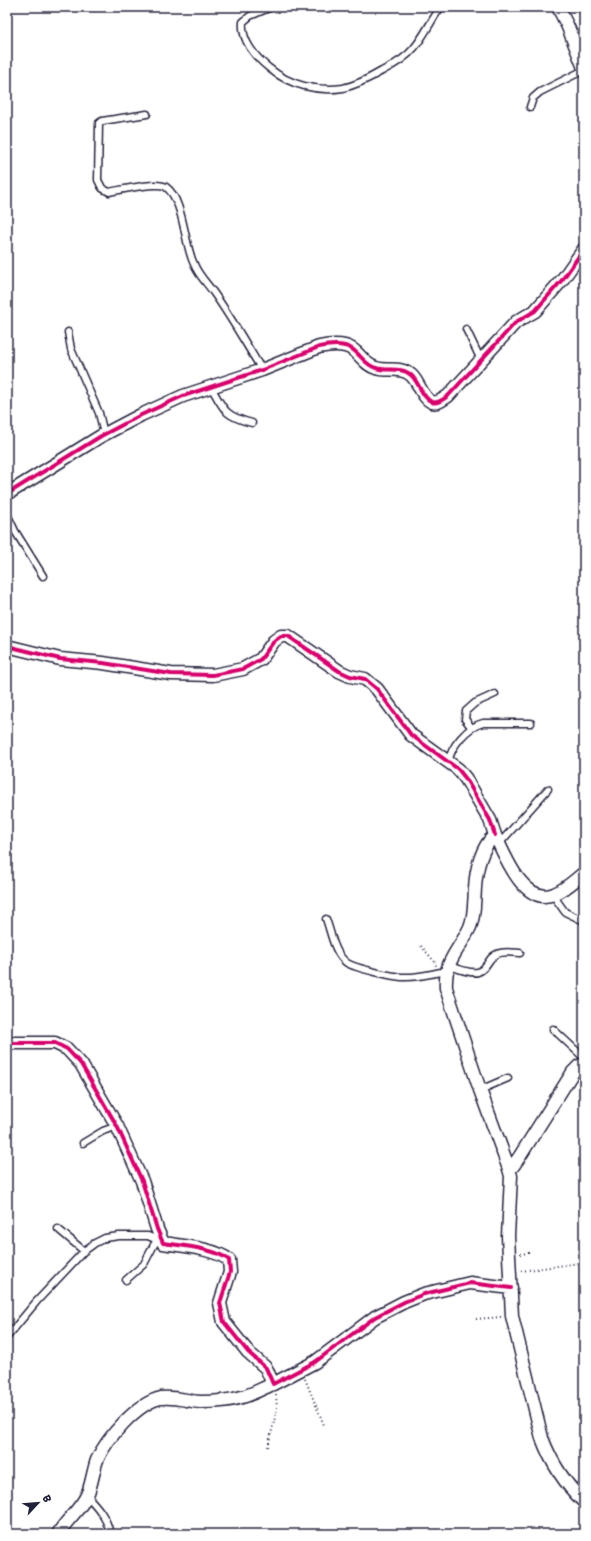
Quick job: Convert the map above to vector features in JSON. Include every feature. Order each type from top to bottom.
[{"type":"street","points":[[558,7],[568,27],[584,69]]},
{"type":"street","points":[[7,494],[104,434],[176,399],[210,386],[262,370],[319,347],[344,346],[352,349],[369,365],[375,368],[406,372],[412,375],[429,400],[434,403],[440,401],[448,396],[516,322],[535,311],[562,280],[584,249]]},
{"type":"street","points":[[7,646],[60,659],[103,663],[171,674],[213,675],[244,669],[261,659],[274,641],[281,636],[288,636],[340,671],[350,676],[365,679],[377,689],[410,735],[458,769],[466,779],[490,820],[497,839],[520,882],[530,892],[536,895],[553,895],[562,891],[584,873]]},
{"type":"street","points":[[497,839],[486,845],[478,867],[474,908],[470,926],[444,970],[446,988],[511,1176],[508,1236],[512,1316],[542,1438],[548,1455],[559,1472],[584,1502]]},
{"type":"street","points":[[8,1046],[55,1043],[67,1049],[81,1064],[117,1126],[142,1181],[160,1241],[214,1252],[223,1255],[229,1260],[230,1272],[220,1303],[224,1322],[248,1352],[266,1368],[273,1384]]},
{"type":"street","points":[[509,1169],[513,1166],[582,1060]]},
{"type":"street","points":[[58,1534],[87,1496],[97,1460],[109,1440],[120,1427],[142,1407],[152,1401],[172,1397],[199,1402],[244,1397],[315,1362],[375,1317],[404,1302],[424,1294],[470,1283],[511,1288]]},
{"type":"lane","points":[[271,7],[250,16],[243,22],[242,30],[249,46],[261,62],[277,75],[298,84],[317,89],[344,88],[368,79],[387,68],[405,56],[414,47],[441,7]]},
{"type":"lane","points":[[530,107],[533,98],[540,92],[584,69]]},
{"type":"lane","points":[[147,114],[109,119],[99,123],[98,180],[102,188],[109,192],[156,185],[165,186],[172,193],[180,212],[193,264],[201,278],[213,291],[262,370]]},
{"type":"lane","points":[[466,329],[481,360]]},
{"type":"lane","points":[[68,332],[71,349],[99,413],[104,434]]},
{"type":"lane","points":[[210,386],[225,411],[237,419],[252,423]]},
{"type":"lane","points":[[7,514],[15,531],[43,576]]},
{"type":"lane","points":[[471,728],[466,719],[466,711],[475,703],[495,694]]},
{"type":"lane","points":[[448,763],[454,748],[471,728],[483,723],[531,723]]},
{"type":"lane","points":[[497,839],[548,788]]},
{"type":"lane","points":[[553,895],[565,912],[584,920]]},
{"type":"lane","points":[[326,919],[340,955],[347,963],[362,968],[404,977],[444,970],[480,972],[489,960],[497,953],[506,952],[520,954]]},
{"type":"lane","points":[[554,1029],[582,1060]]},
{"type":"lane","points":[[480,1090],[508,1078]]},
{"type":"lane","points":[[83,1143],[103,1131],[117,1126]]},
{"type":"lane","points":[[58,1229],[84,1251]]},
{"type":"lane","points":[[7,1337],[37,1301],[84,1251],[95,1243],[105,1238],[119,1236],[148,1236],[160,1241],[144,1264],[126,1280]]},
{"type":"lane","points":[[87,1496],[103,1516],[110,1534]]},
{"type":"path","points":[[421,946],[444,970]]},
{"type":"path","points":[[510,1272],[579,1263]]},
{"type":"path","points":[[476,1319],[512,1316]]},
{"type":"path","points":[[300,1369],[324,1425]]},
{"type":"path","points":[[268,1446],[277,1409],[277,1399],[273,1384]]},
{"type":"cycle path","points":[[7,494],[101,436],[141,415],[183,396],[262,370],[319,347],[331,345],[348,347],[372,367],[407,372],[414,378],[423,394],[429,400],[432,402],[438,402],[448,396],[516,322],[535,311],[562,280],[584,249]]},
{"type":"cycle path","points":[[7,646],[60,659],[103,663],[171,674],[213,675],[243,669],[261,659],[274,641],[281,636],[288,636],[339,671],[350,676],[365,679],[377,689],[411,735],[458,769],[466,779],[490,820],[495,835]]},
{"type":"cycle path","points":[[7,1043],[55,1043],[67,1049],[81,1064],[117,1126],[142,1181],[163,1243],[207,1250],[229,1260],[230,1272],[220,1303],[224,1322],[248,1352],[266,1368],[273,1384],[315,1362],[375,1317],[404,1302],[424,1294],[470,1283],[511,1288]]}]
